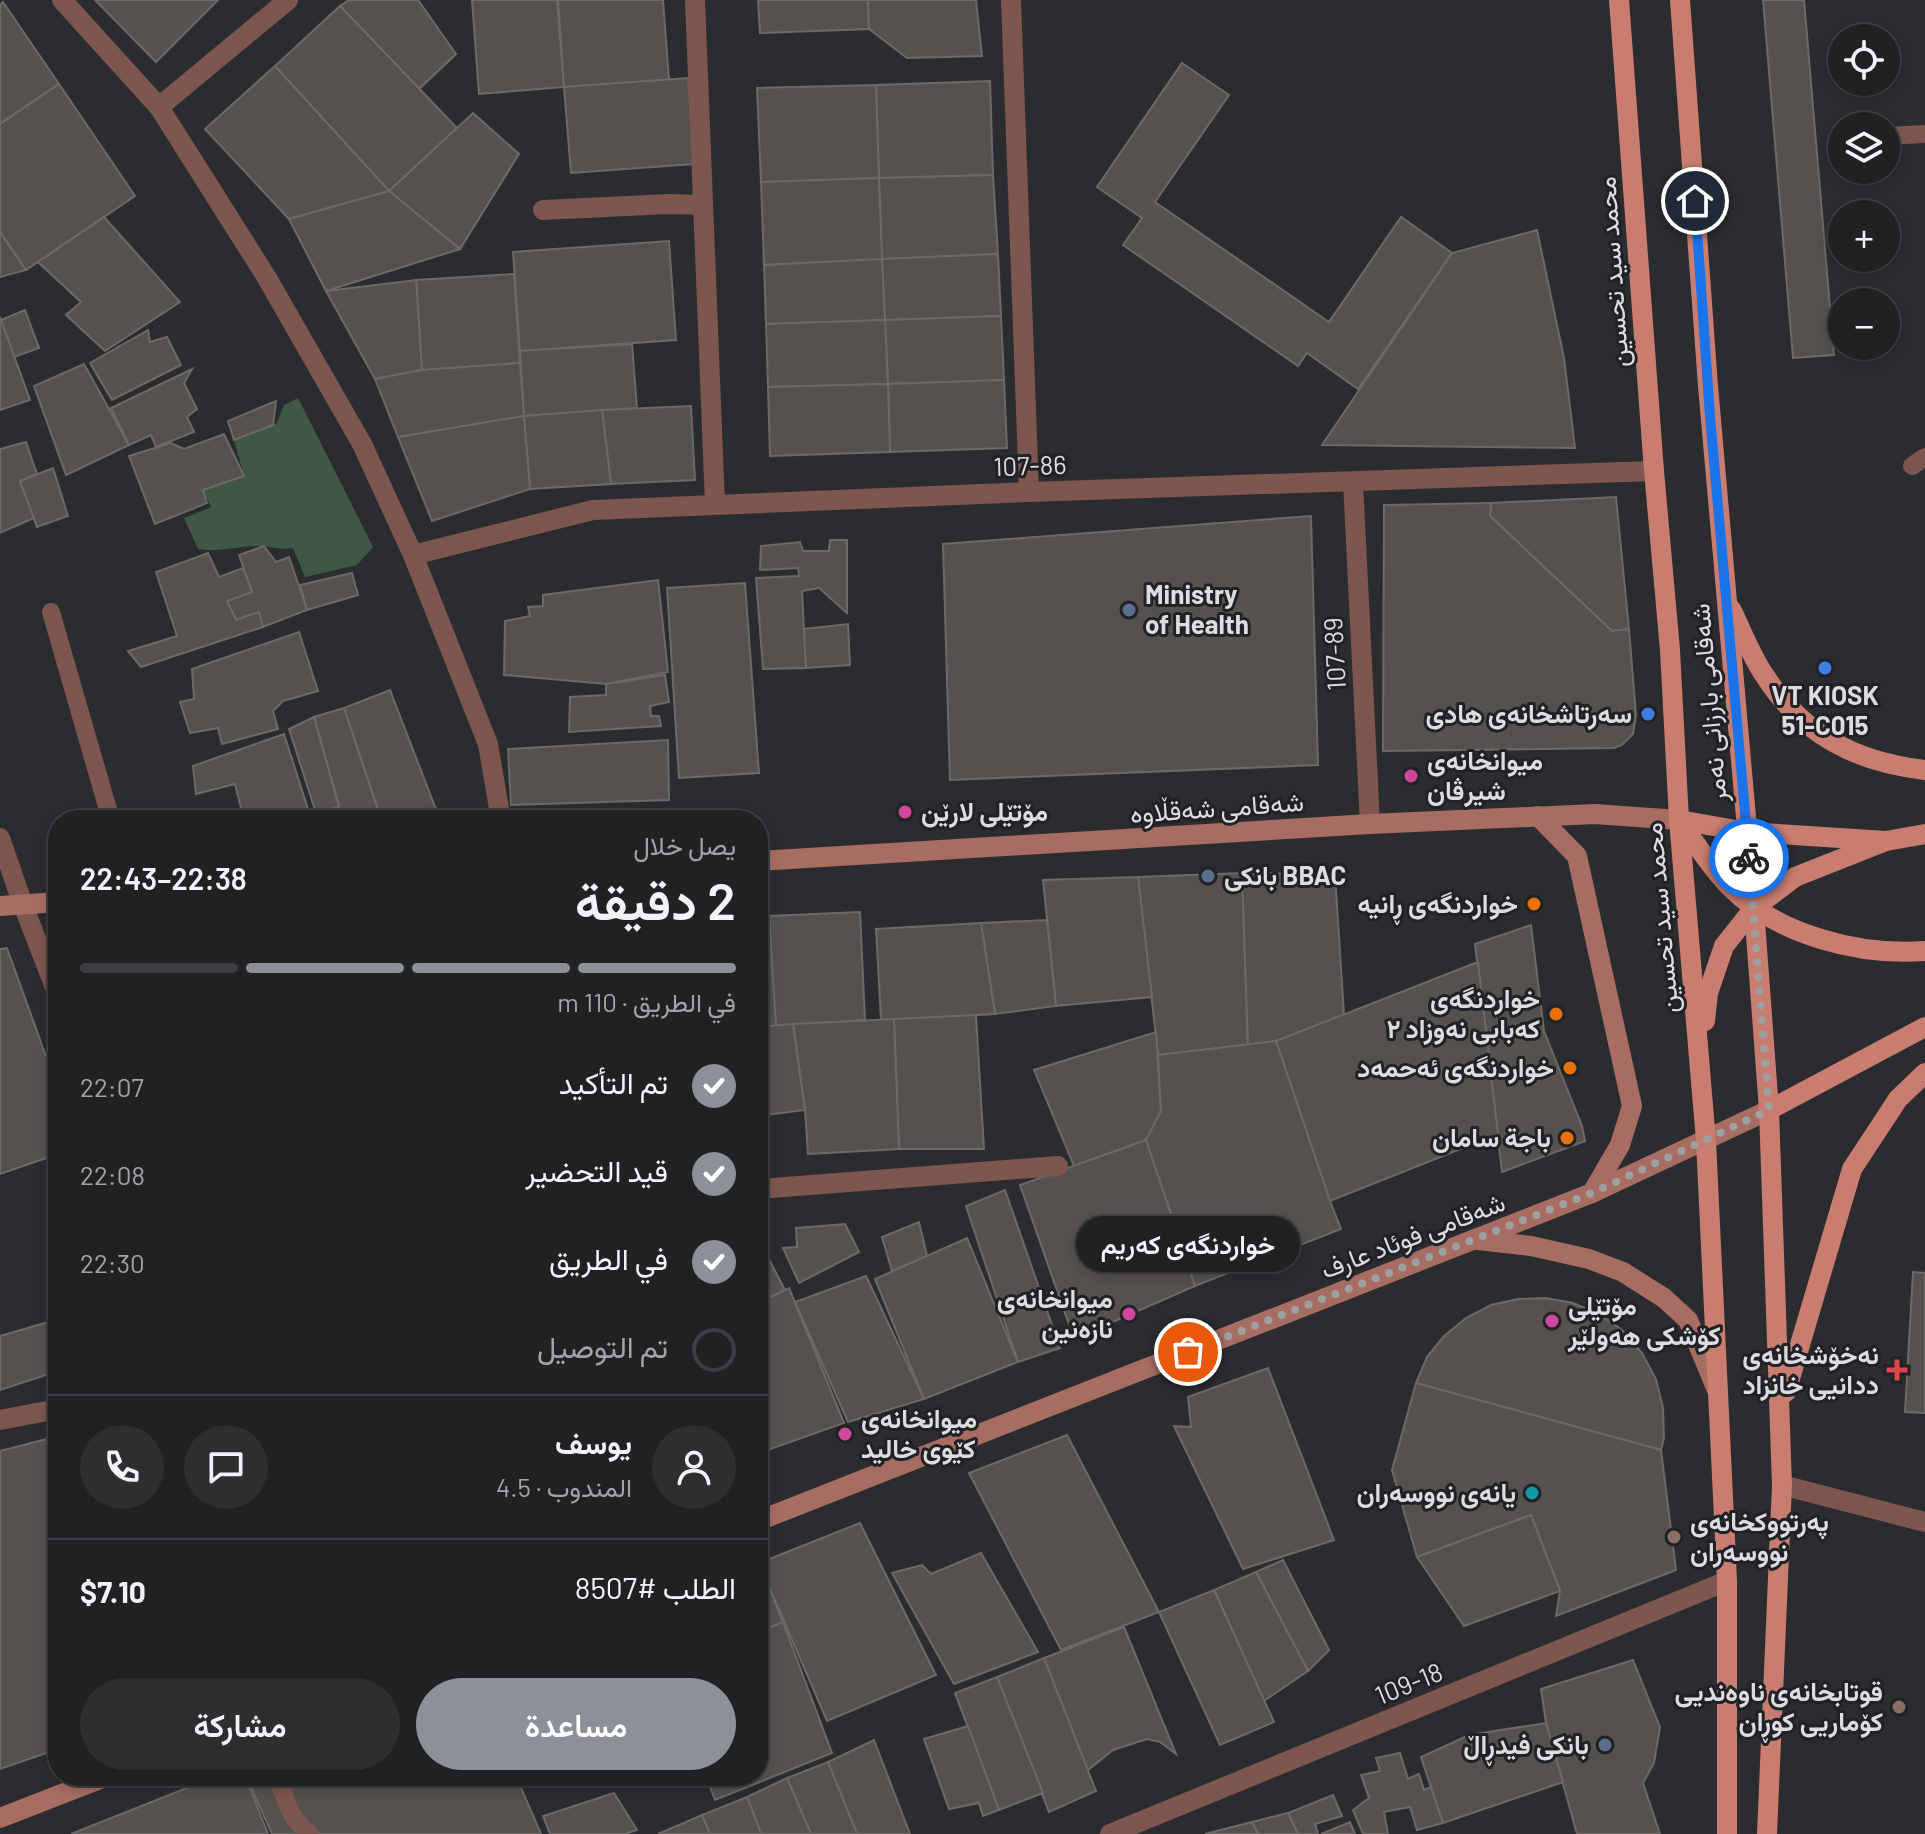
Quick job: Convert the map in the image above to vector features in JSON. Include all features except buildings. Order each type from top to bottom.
[{"type":"main road","name":"محمد سید تحسین","points":[[1619,0],[1670,650],[1679,820],[1706,1141],[1727,1581],[1727,1834]]},
{"type":"main road","name":"شەقامی بارزانی نەمر","points":[[1680,0],[1708,386],[1769,1110],[1782,1485],[1767,1834]]},
{"type":"main road","points":[[1725,598],[1763,674],[1806,726],[1858,755],[1905,768],[1925,770]]},
{"type":"main road","name":"شەقامی شەقڵاوە","points":[[768,860],[1538,816],[1595,814],[1679,820]]},
{"type":"main road","points":[[1538,816],[1577,856],[1632,1106],[1620,1145],[1592,1193]]},
{"type":"main road","points":[[1679,820],[1747,832],[1886,841]]},
{"type":"main road","points":[[1679,820],[1730,888],[1754,908],[1794,930],[1877,951],[1925,951]]},
{"type":"main road","points":[[1700,1069],[1708,993],[1724,946],[1754,908],[1795,877],[1886,841],[1925,834]]},
{"type":"main road","points":[[0,906],[48,903]]},
{"type":"main road","points":[[1769,1110],[1925,1027]]},
{"type":"main road","points":[[1780,1412],[1852,1169],[1898,1099],[1925,1073]]},
{"type":"main road","name":"شەقامی فوئاد عارف","points":[[768,1517],[1592,1193],[1769,1110]]},
{"type":"main road","points":[[1474,1240],[1531,1246],[1589,1259],[1623,1272],[1664,1298],[1688,1320],[1717,1392]]},
{"type":"main road","points":[[0,1818],[82,1786]]},
{"type":"street","points":[[62,0],[159,107],[267,278],[362,444],[413,555],[488,744],[499,810]]},
{"type":"street","points":[[159,107],[288,0]]},
{"type":"street","points":[[695,0],[715,505]]},
{"type":"street","points":[[1011,0],[1029,492]]},
{"type":"street","points":[[543,210],[703,205]]},
{"type":"street","name":"107-86","points":[[413,555],[593,510],[1654,471]]},
{"type":"street","name":"107-89","points":[[1353,482],[1370,824]]},
{"type":"street","points":[[0,838],[48,969]]},
{"type":"street","points":[[768,1188],[1058,1166]]},
{"type":"street","points":[[0,1420],[48,1411]]},
{"type":"street","points":[[1782,1485],[1925,1522]]},
{"type":"street","name":"109-18","points":[[1110,1834],[1727,1581]]},
{"type":"lane","points":[[1900,135],[1925,134]]},
{"type":"lane","points":[[51,612],[108,810]]},
{"type":"lane","points":[[281,1786],[293,1817],[310,1834]]},
{"type":"green space","points":[[298,398],[373,547],[357,565],[305,577],[293,548],[254,546],[198,549],[184,518],[211,507],[203,490],[244,476],[234,440],[277,423],[284,405]]},
{"type":"way so far","points":[[1188,1352],[1592,1193],[1769,1110],[1749,858]]},
{"type":"place","name":"Ministry of Health","points":[[1129,610]]},
{"type":"place","name":"VT KIOSK 51-C015","points":[[1825,668]]},
{"type":"place","name":"سەرتاشخانەی ھادی","points":[[1648,714]]},
{"type":"place","name":"میوانخانەی شیرڤان","points":[[1411,776]]},
{"type":"place","name":"مۆتێلی لارێن","points":[[905,812]]},
{"type":"place","name":"بانکی BBAC","points":[[1208,876]]},
{"type":"place","name":"خواردنگەی ڕانیە","points":[[1534,904]]},
{"type":"place","name":"خواردنگەی کەبابی نەوزاد ٢","points":[[1556,1014]]},
{"type":"place","name":"خواردنگەی ئەحمەد","points":[[1570,1068]]},
{"type":"place","name":"باجة سامان","points":[[1567,1138]]},
{"type":"place","name":"میوانخانەی نازەنین","points":[[1129,1314]]},
{"type":"place","name":"مۆتێلی کۆشکی ھەولێر","points":[[1552,1321]]},
{"type":"place","name":"خواردنگەی کەریم","points":[[1188,1352]]},
{"type":"place","name":"نەخۆشخانەی ددانیی خانزاد","points":[[1897,1370]]},
{"type":"place","name":"میوانخانەی کێوی خالید","points":[[845,1434]]},
{"type":"place","name":"یانەی نووسەران","points":[[1532,1493]]},
{"type":"place","name":"پەرتووکخانەی نووسەران","points":[[1674,1537]]},
{"type":"place","name":"قوتابخانەی ناوەندیی کۆماریی کوڕان","points":[[1899,1707]]},
{"type":"place","name":"بانکی فیدڕاڵ","points":[[1605,1745]]},
{"type":"route","points":[[1695,201],[1710,416],[1749,858]]}]
